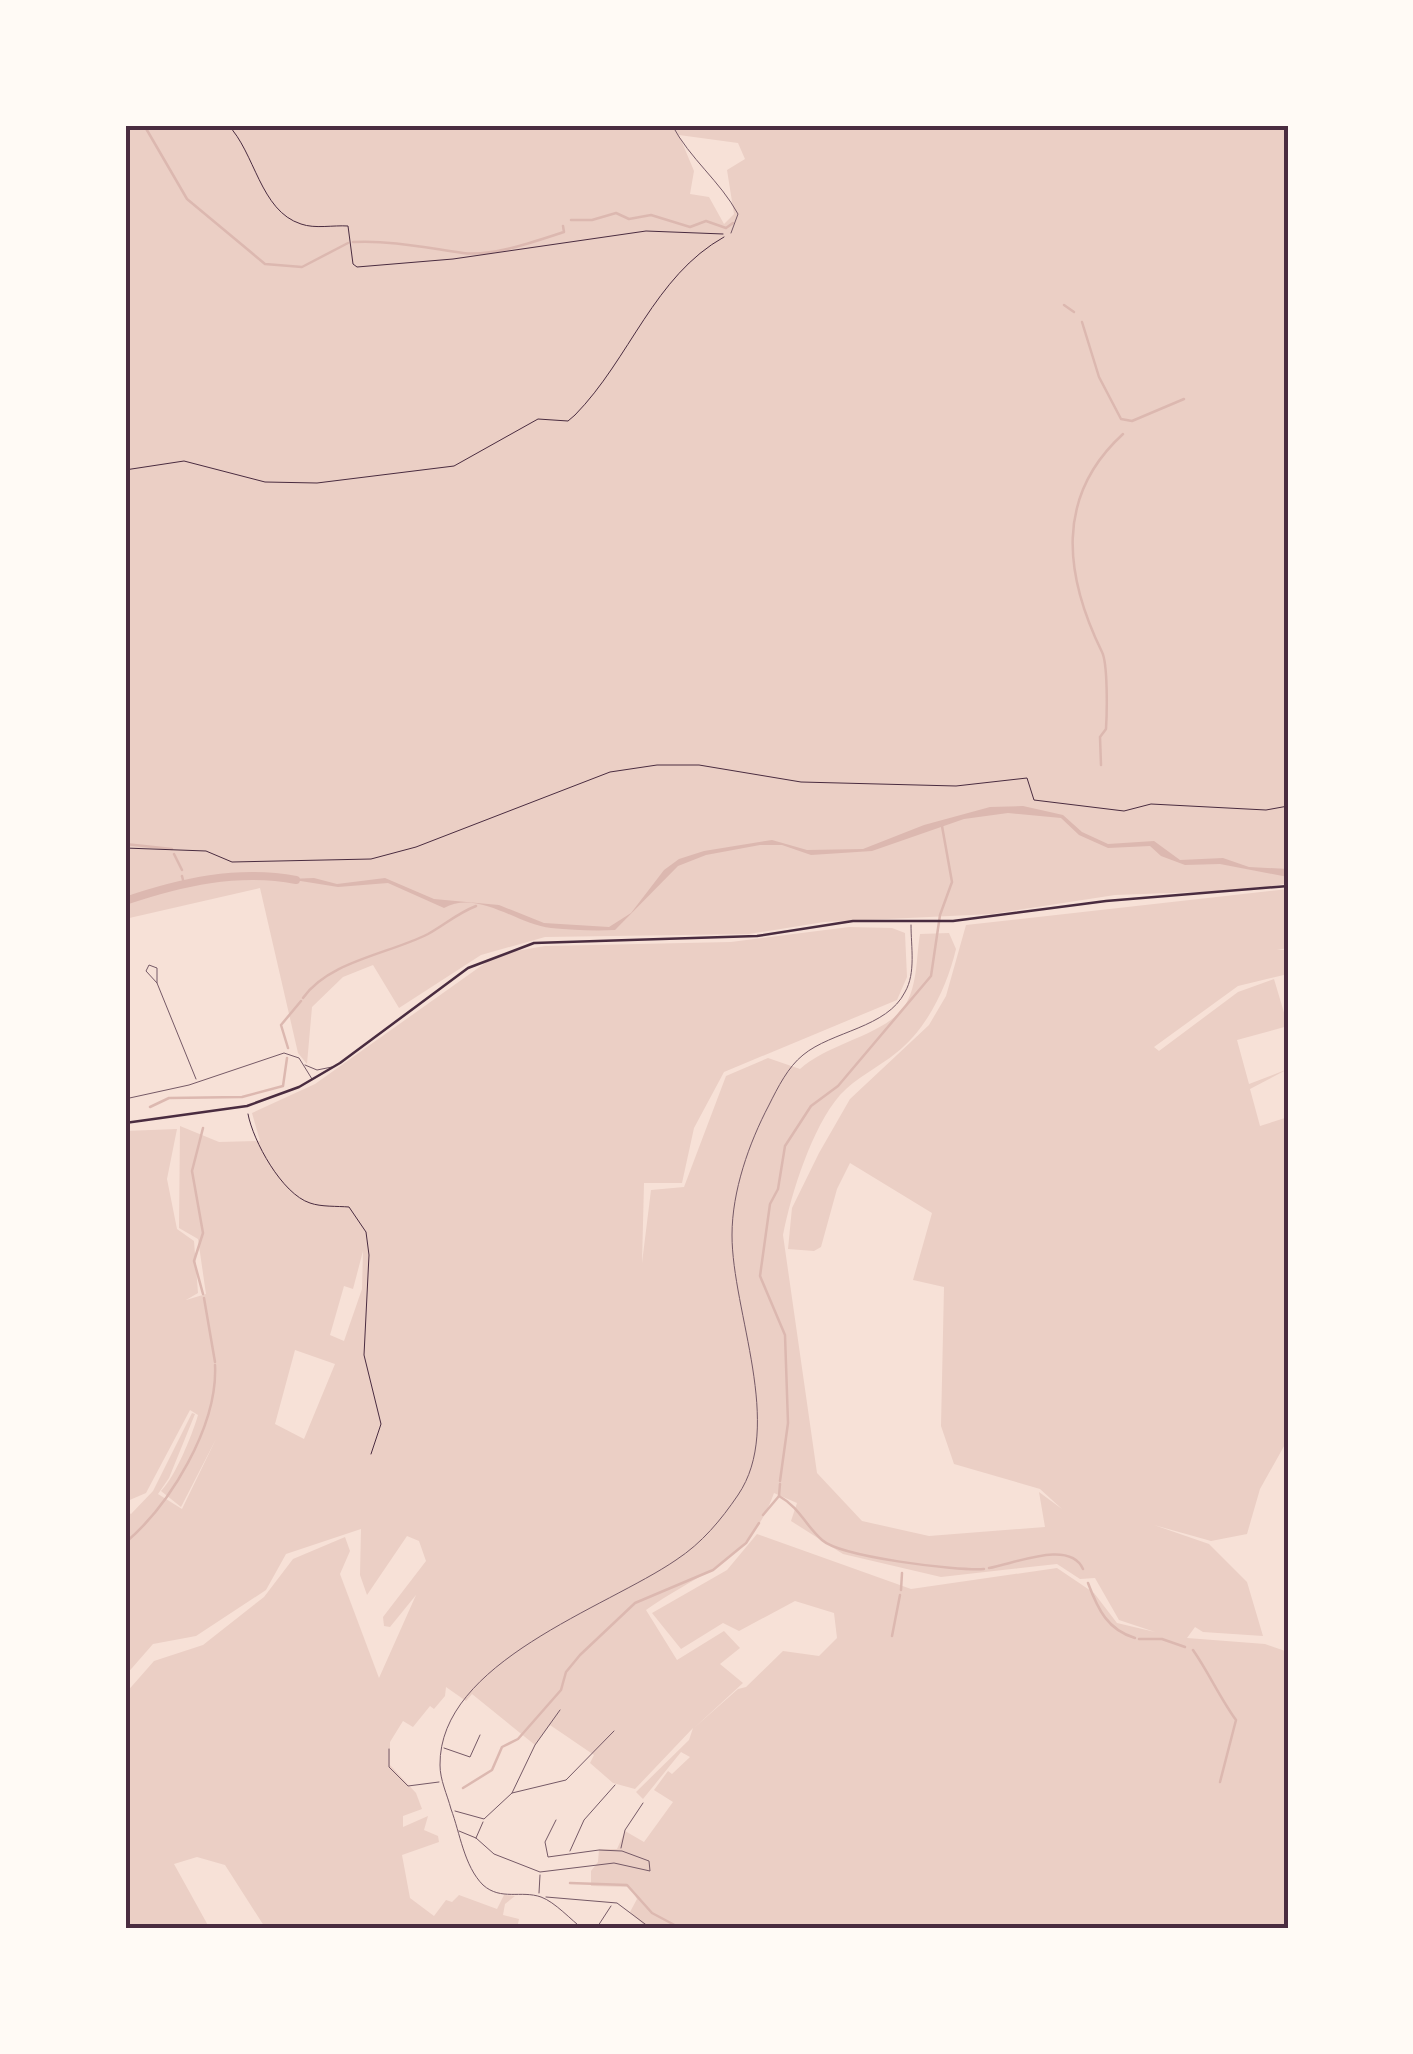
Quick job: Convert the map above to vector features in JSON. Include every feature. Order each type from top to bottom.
[{"type":"main road","points":[[125,1123],[247,1106],[312,1080],[456,975],[513,948],[558,941],[756,936],[853,920],[952,922],[1106,902],[1288,886]]},
{"type":"street","points":[[672,125],[688,155],[729,198],[738,214],[732,233]]},
{"type":"street","points":[[650,1927],[612,1904],[504,1895],[487,1888],[471,1867],[442,1782],[442,1748],[466,1701],[496,1665],[687,1552],[741,1491],[752,1462],[757,1432],[732,1234],[747,1158],[768,1107],[800,1058],[879,1016],[903,997],[912,971],[911,922]]},
{"type":"street","points":[[157,983],[197,1082]]},
{"type":"street","points":[[125,1099],[197,1082],[284,1053],[296,1056],[312,1080]]},
{"type":"street","points":[[303,1064],[317,1070],[335,1066]]},
{"type":"street","points":[[476,1838],[484,1819],[512,1794],[535,1745],[560,1710]]},
{"type":"street","points":[[512,1794],[566,1780],[614,1731]]},
{"type":"street","points":[[442,1748],[470,1757],[480,1734]]},
{"type":"street","points":[[388,1749],[389,1767],[408,1786],[442,1782]]},
{"type":"street","points":[[570,1854],[584,1820],[614,1785]]},
{"type":"street","points":[[622,1851],[625,1830],[644,1803]]},
{"type":"street","points":[[452,1810],[484,1819]]},
{"type":"street","points":[[459,1831],[476,1838],[494,1854],[540,1872],[614,1863],[650,1871],[650,1861],[622,1851],[550,1857],[544,1852],[556,1820]]},
{"type":"street","points":[[538,1896],[540,1872]]},
{"type":"street","points":[[544,1898],[583,1929]]},
{"type":"street","points":[[596,1929],[612,1904]]},
{"type":"path","points":[[228,125],[258,180],[287,216],[306,226],[348,226],[353,264],[357,267],[453,259],[646,231],[732,233]]},
{"type":"path","points":[[125,470],[184,460],[264,482],[299,484],[462,463],[538,420],[551,416],[568,421],[623,358],[686,262],[732,233]]},
{"type":"path","points":[[125,848],[206,852],[232,862],[372,859],[416,847],[610,772],[657,765],[699,764],[801,782],[956,786],[1031,782],[1034,800],[1124,811],[1152,804],[1266,810],[1288,806]]},
{"type":"path","points":[[247,1106],[254,1135],[294,1192],[314,1204],[349,1207],[366,1232],[364,1355],[381,1424],[370,1454]]},
{"type":"shaded area","points":[[125,125],[1288,125],[1288,883],[1254,890],[1115,895],[992,914],[824,922],[749,934],[545,937],[481,955],[399,1008],[373,965],[343,977],[312,1007],[307,1064],[298,1053],[260,888],[125,919]],"holes":[[[679,135],[738,143],[745,159],[727,170],[734,214],[724,224],[709,197],[690,194],[694,171]]]},
{"type":"shaded area","points":[[1023,806],[1063,815],[1082,832],[1108,844],[1154,841],[1180,860],[1223,858],[1249,867],[1288,869],[1288,877],[1220,864],[1185,865],[1161,856],[1150,846],[1108,848],[1079,835],[1061,818],[1008,813],[964,819],[872,851],[811,855],[782,845],[760,845],[706,855],[678,866],[615,930],[538,926],[470,903],[444,908],[388,883],[338,887],[288,879],[314,878],[337,884],[385,878],[434,899],[499,905],[544,923],[609,927],[631,913],[664,870],[679,859],[704,851],[772,840],[807,850],[863,849],[924,825],[990,807]]},
{"type":"shaded area","points":[[1288,889],[1288,948],[1277,950],[1288,950],[1288,974],[1238,986],[1154,1047],[1159,1051],[1238,992],[1274,979],[1288,1026],[1237,1040],[1249,1084],[1288,1069],[1250,1089],[1260,1126],[1288,1117],[1288,1439],[1260,1489],[1247,1534],[1211,1541],[1154,1525],[1209,1544],[1247,1582],[1263,1636],[1203,1632],[1195,1627],[1187,1638],[1265,1644],[1288,1652],[1288,1929],[648,1929],[630,1912],[637,1899],[630,1887],[591,1886],[591,1871],[598,1862],[599,1849],[617,1849],[625,1831],[644,1842],[673,1802],[654,1790],[668,1771],[672,1774],[690,1757],[681,1752],[643,1799],[636,1792],[689,1740],[693,1728],[635,1789],[613,1783],[590,1763],[594,1755],[550,1725],[535,1745],[472,1694],[466,1701],[446,1687],[445,1696],[434,1709],[430,1706],[413,1727],[403,1721],[390,1742],[390,1765],[416,1793],[422,1809],[403,1816],[403,1827],[428,1816],[424,1830],[438,1836],[439,1842],[402,1855],[410,1898],[434,1916],[446,1900],[452,1902],[459,1895],[497,1909],[504,1895],[515,1896],[505,1904],[503,1915],[519,1919],[517,1929],[266,1929],[225,1865],[197,1857],[174,1864],[210,1929],[125,1929],[125,1694],[154,1661],[203,1645],[264,1597],[293,1559],[345,1537],[350,1551],[340,1574],[379,1678],[416,1595],[390,1627],[384,1626],[383,1617],[426,1561],[419,1541],[407,1536],[367,1595],[360,1575],[361,1529],[286,1554],[266,1590],[196,1636],[153,1644],[125,1676],[125,1510],[131,1514],[153,1491],[192,1413],[195,1414],[169,1478],[158,1494],[182,1509],[216,1439],[181,1507],[161,1491],[177,1466],[195,1424],[198,1415],[190,1410],[146,1493],[125,1502],[125,1131],[177,1129],[167,1179],[177,1229],[194,1241],[198,1293],[186,1300],[206,1294],[198,1239],[179,1228],[180,1126],[219,1142],[260,1141],[252,1113],[315,1084],[488,961],[545,946],[731,942],[849,927],[892,928],[905,933],[907,977],[897,1000],[724,1072],[694,1128],[682,1183],[644,1183],[642,1263],[651,1190],[684,1187],[726,1076],[768,1058],[800,1069],[886,1023],[910,996],[920,934],[949,933],[956,949],[934,1006],[907,1043],[853,1083],[830,1109],[804,1162],[783,1235],[817,1473],[862,1521],[929,1536],[1045,1527],[1039,1492],[1062,1509],[1040,1489],[954,1464],[941,1426],[944,1287],[913,1280],[932,1213],[850,1163],[837,1189],[821,1247],[814,1251],[788,1249],[792,1208],[819,1153],[850,1099],[929,1025],[946,996],[966,925]],"holes":[[[363,1251],[362,1289],[344,1341],[330,1335],[344,1286],[353,1289]],[[295,1350],[335,1364],[304,1439],[275,1424]],[[774,1493],[797,1503],[791,1521],[843,1554],[941,1577],[1057,1564],[1080,1579],[1095,1578],[1119,1620],[1155,1632],[1117,1623],[1094,1593],[1057,1568],[911,1589],[757,1534],[727,1570],[652,1613],[681,1649],[723,1623],[739,1631],[795,1601],[834,1613],[837,1638],[819,1656],[783,1651],[746,1687],[738,1689],[694,1728],[743,1683],[720,1664],[740,1648],[724,1631],[677,1660],[646,1610],[721,1563],[751,1535]]]},
{"type":"waterway","points":[[144,125],[187,199],[265,264],[302,267],[348,243]]},
{"type":"waterway","points":[[571,220],[592,220],[616,213],[629,219],[651,215],[690,227],[706,221],[726,228],[733,223]]},
{"type":"waterway","points":[[353,242],[395,243],[475,254],[564,232],[563,226]]},
{"type":"waterway","points":[[1064,305],[1074,312]]},
{"type":"waterway","points":[[1082,322],[1099,377],[1121,419],[1132,421],[1184,399]]},
{"type":"waterway","points":[[1101,765],[1100,737],[1106,729],[1105,667],[1080,595],[1073,538],[1085,484],[1123,434]]},
{"type":"waterway","points":[[780,1481],[788,1423],[785,1335],[760,1276],[770,1204],[778,1189],[785,1146],[811,1106],[838,1086],[931,976],[940,915],[952,882],[942,826]]},
{"type":"waterway","points":[[125,844],[172,849]]},
{"type":"waterway","points":[[174,854],[182,870]]},
{"type":"waterway","points":[[182,876],[184,884]]},
{"type":"waterway","points":[[125,901],[210,879],[253,876],[296,880]]},
{"type":"waterway","points":[[303,998],[328,975],[428,934],[476,906]]},
{"type":"waterway","points":[[288,1048],[281,1025],[301,1001]]},
{"type":"waterway","points":[[150,1107],[169,1098],[242,1097],[283,1086],[287,1058]]},
{"type":"waterway","points":[[203,1128],[192,1171],[203,1233],[194,1261],[203,1294]]},
{"type":"waterway","points":[[204,1298],[215,1362]]},
{"type":"waterway","points":[[125,1543],[158,1508],[188,1463],[209,1413],[215,1365]]},
{"type":"waterway","points":[[763,1515],[779,1496],[780,1484]]},
{"type":"waterway","points":[[779,1496],[822,1540],[833,1546],[900,1562],[984,1569]]},
{"type":"waterway","points":[[463,1788],[492,1770],[502,1747],[518,1739],[561,1690],[566,1672],[580,1655],[635,1603],[713,1570],[746,1543],[759,1523]]},
{"type":"waterway","points":[[989,1568],[1054,1554],[1076,1560],[1083,1569]]},
{"type":"waterway","points":[[901,1590],[902,1573]]},
{"type":"waterway","points":[[1088,1583],[1105,1618],[1135,1638]]},
{"type":"waterway","points":[[892,1636],[900,1595]]},
{"type":"waterway","points":[[1139,1639],[1162,1639],[1185,1647]]},
{"type":"waterway","points":[[1193,1650],[1236,1720],[1220,1782]]},
{"type":"waterway","points":[[570,1883],[627,1885],[652,1913],[682,1929]]}]
